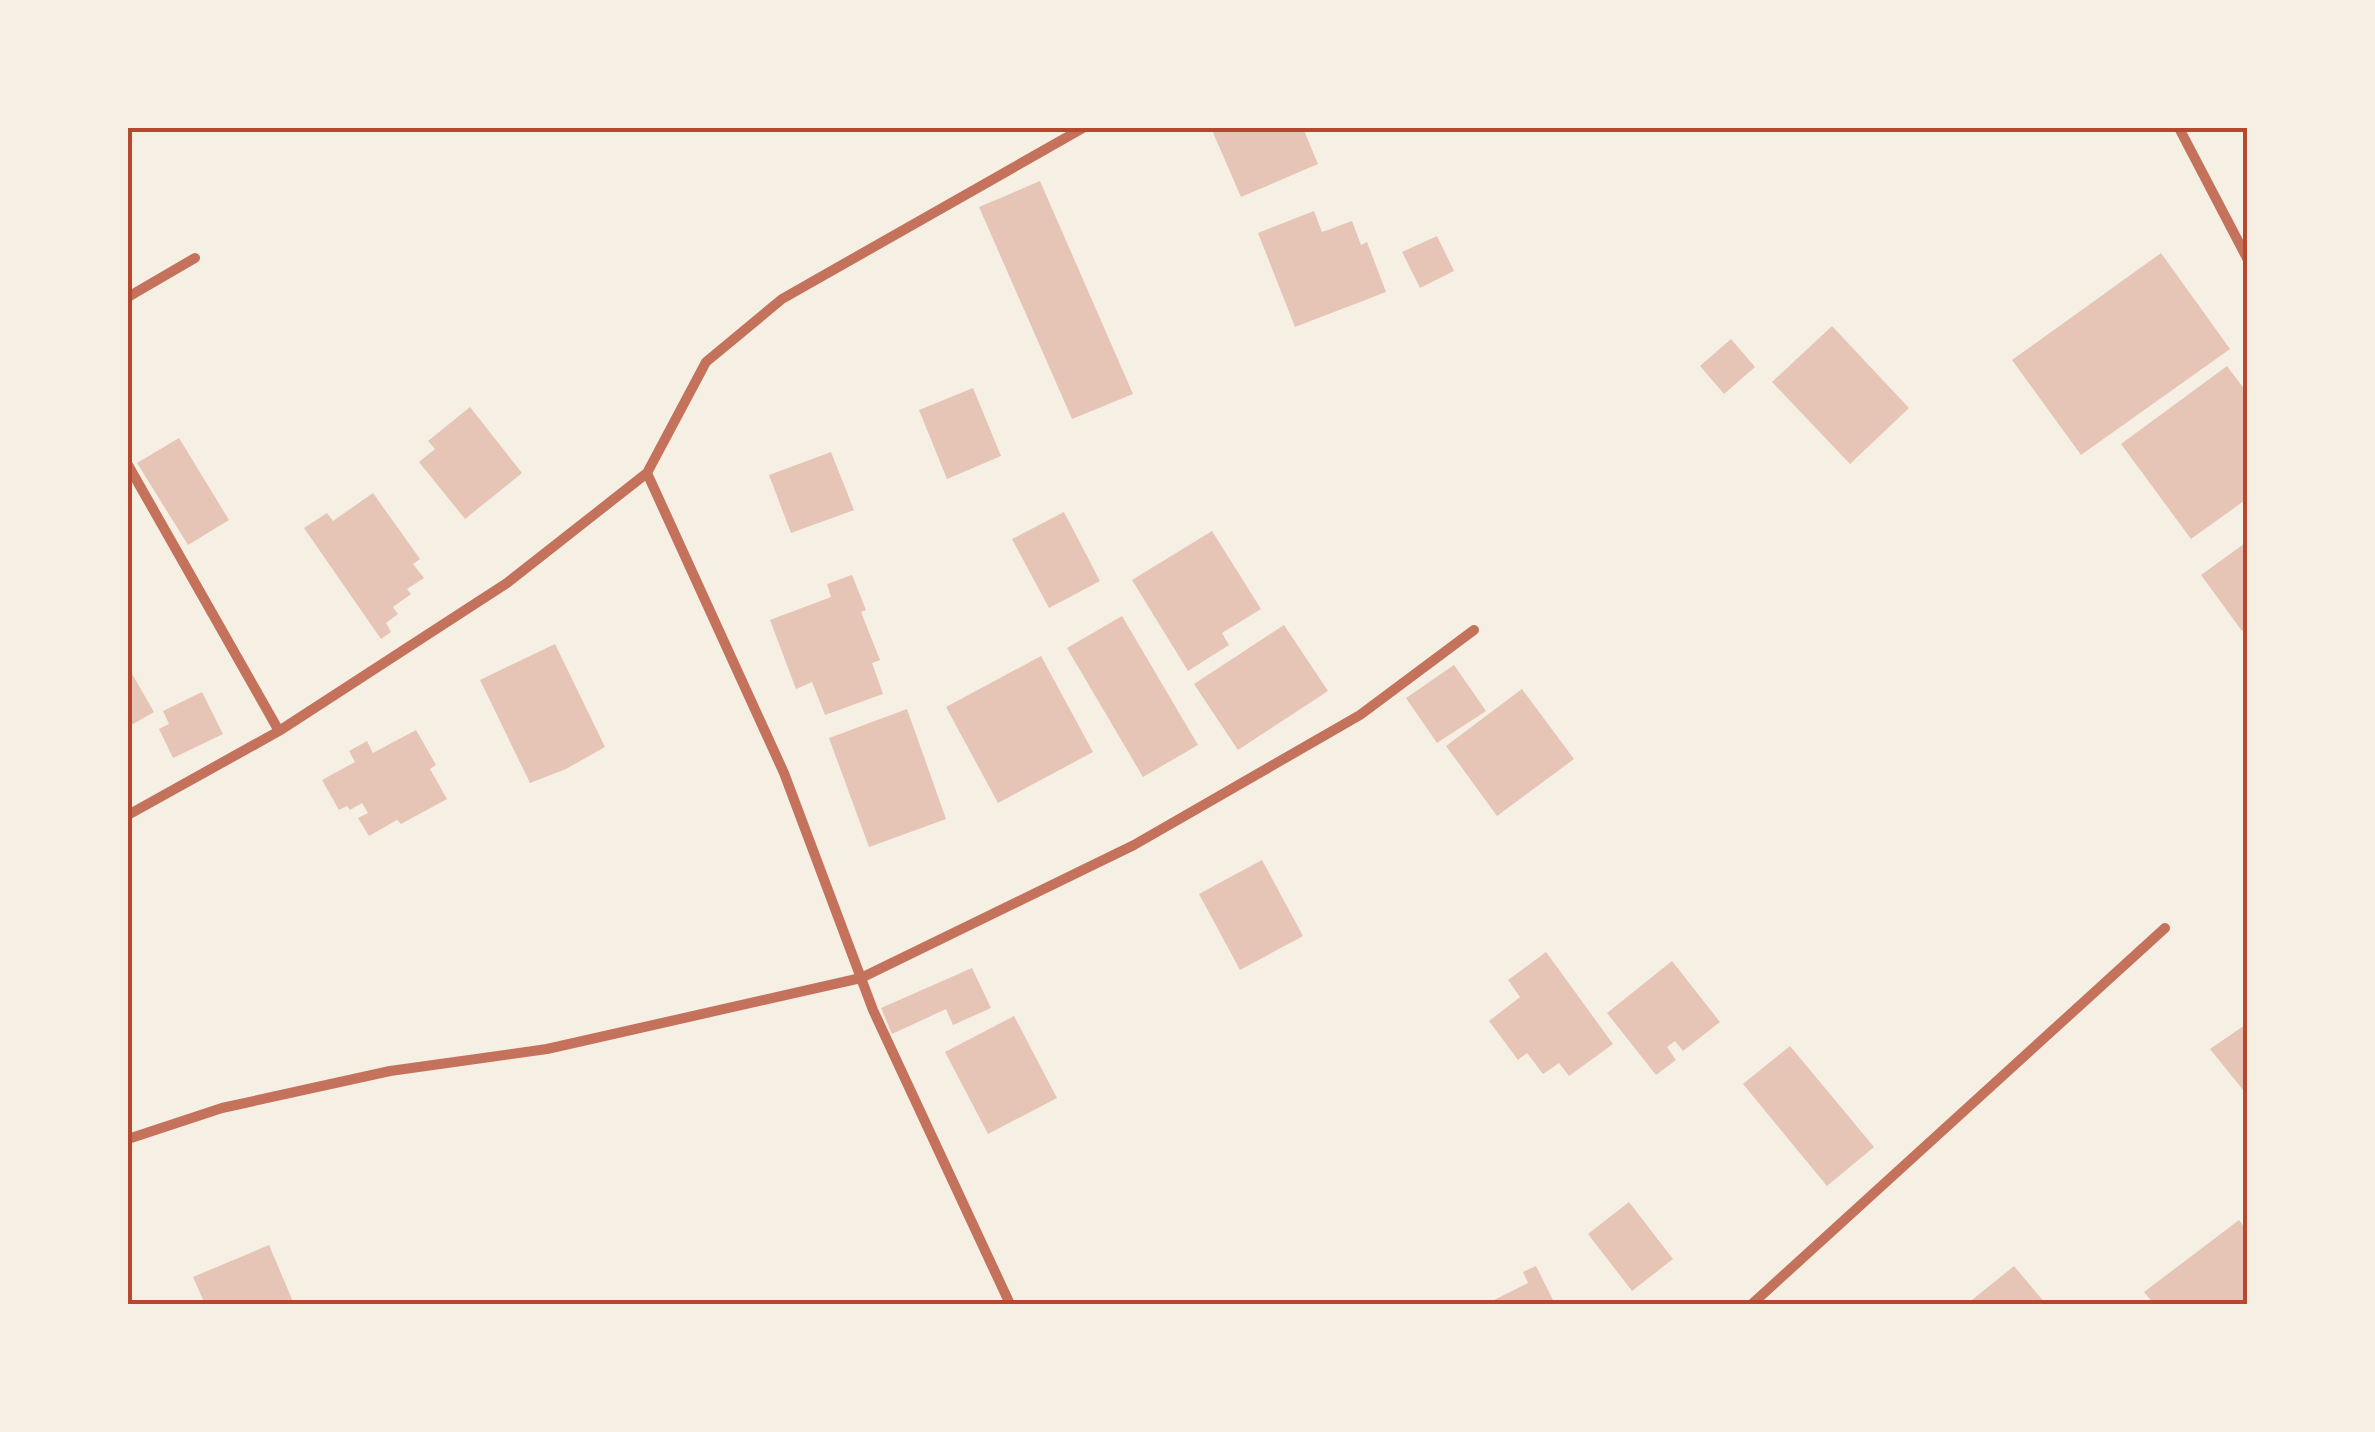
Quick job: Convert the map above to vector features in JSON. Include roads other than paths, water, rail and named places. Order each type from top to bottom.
[{"type":"street","points":[[128,815],[280,731],[507,583],[647,473],[706,362],[782,299],[1083,128]]},
{"type":"street","points":[[2178,128],[2248,260]]},
{"type":"street","points":[[128,297],[195,258]]},
{"type":"street","points":[[128,465],[280,731]]},
{"type":"street","points":[[647,473],[784,773],[861,978],[1010,1304]]},
{"type":"street","points":[[128,1139],[222,1108],[390,1070],[547,1049],[861,978],[1134,846],[1360,715],[1474,630]]},
{"type":"street","points":[[1752,1304],[2165,928]]}]
